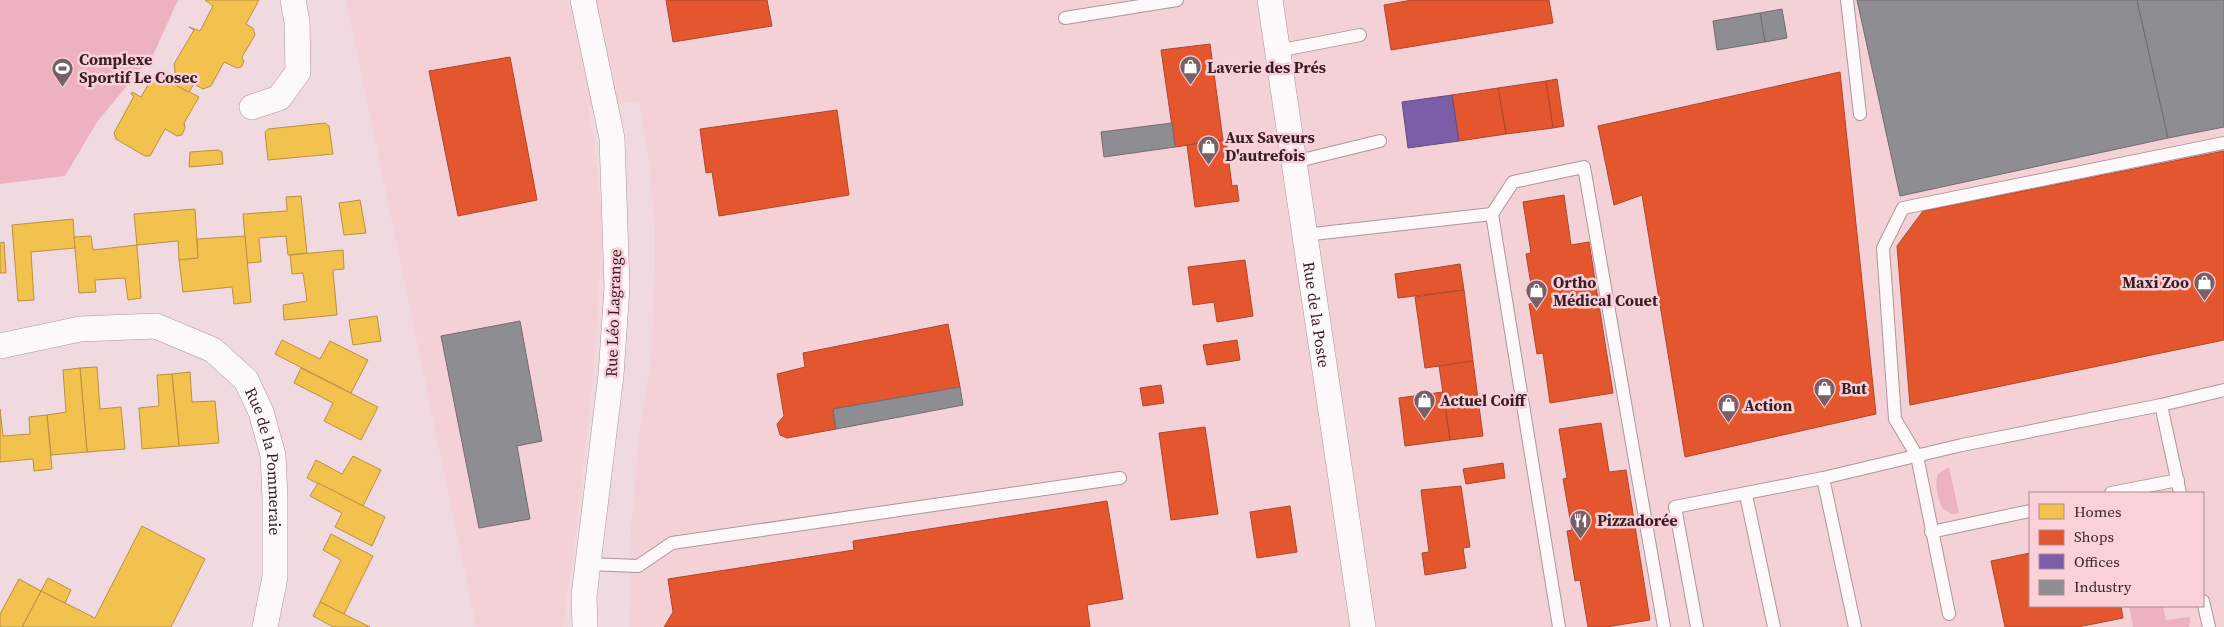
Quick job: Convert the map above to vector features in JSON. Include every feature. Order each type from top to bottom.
[{"type":"street","points":[[252,107],[279,98],[298,72],[297,22],[293,0]]},
{"type":"street","name":"Rue Léo Lagrange","points":[[583,0],[612,138],[617,286],[611,376],[584,596],[585,627]]},
{"type":"street","name":"Rue de la Poste","points":[[1270,0],[1363,627]]},
{"type":"street","name":"Rue de la Pommeraie","points":[[0,346],[80,328],[156,326],[212,350],[246,380],[262,412],[273,455],[276,578],[265,627]]},
{"type":"lane","points":[[1066,18],[1177,0]]},
{"type":"lane","points":[[1847,0],[1860,114]]},
{"type":"lane","points":[[1277,50],[1360,35]]},
{"type":"lane","points":[[1294,162],[1380,141]]},
{"type":"lane","points":[[1949,614],[1917,456],[1895,419],[1883,248],[1903,208],[2224,143]]},
{"type":"lane","points":[[1559,627],[1492,214],[1512,182],[1584,168],[1664,627]]},
{"type":"lane","points":[[1304,235],[1492,214]]},
{"type":"lane","points":[[1697,627],[1675,508],[1746,495],[2224,390]]},
{"type":"lane","points":[[2161,405],[2180,492]]},
{"type":"lane","points":[[588,564],[638,566],[672,543],[1120,478]]},
{"type":"lane","points":[[1823,478],[1855,627]]},
{"type":"lane","points":[[2117,492],[2178,480]]},
{"type":"lane","points":[[1746,495],[1774,627]]},
{"type":"lane","points":[[1931,532],[2029,511]]},
{"type":"lane","points":[[2204,605],[2209,627]]},
{"type":"shaded area","name":"Complexe Sportif Le Cosec","points":[[0,0],[178,0],[154,53],[97,122],[65,176],[0,184]]},
{"type":"shaded area","points":[[346,0],[2224,0],[2224,627],[630,627],[631,526],[640,428],[651,359],[655,275],[655,227],[649,161],[639,101],[588,108],[595,146],[603,231],[593,378],[575,542],[563,627],[476,627]]},
{"type":"shaded area","points":[[1949,467],[1959,513],[1952,514],[1942,508],[1936,487],[1938,474]]},
{"type":"shaded area","points":[[2129,607],[2163,607],[2166,620],[2190,617],[2189,627],[2133,627]]},
{"type":"building: Homes","points":[[205,0],[259,0],[246,24],[253,28],[255,35],[242,57],[244,62],[241,67],[237,68],[224,62],[211,86],[203,89],[175,73],[174,64],[194,30],[189,27],[200,31],[213,6]]},
{"type":"building: Homes","points":[[160,76],[199,97],[184,123],[185,128],[182,135],[177,136],[165,129],[150,156],[145,156],[116,139],[114,133],[134,96],[131,94],[132,92],[141,97],[152,78]]},
{"type":"building: Homes","points":[[182,77],[194,84],[189,92],[177,86]]},
{"type":"building: Homes","points":[[325,123],[329,126],[333,154],[268,160],[265,132],[268,129]]},
{"type":"building: Homes","points":[[218,150],[222,152],[223,164],[189,167],[190,152]]},
{"type":"building: Homes","points":[[301,196],[307,253],[288,255],[286,236],[259,238],[261,262],[247,263],[243,214],[287,211],[286,197]]},
{"type":"building: Homes","points":[[360,200],[366,233],[344,235],[339,203]]},
{"type":"building: Homes","points":[[195,209],[198,258],[179,260],[178,241],[137,245],[134,214]]},
{"type":"building: Homes","points":[[73,219],[75,248],[31,252],[34,300],[18,301],[12,225]]},
{"type":"building: Homes","points":[[91,236],[93,250],[137,245],[141,298],[128,300],[125,278],[95,280],[96,292],[79,293],[74,237]]},
{"type":"building: Homes","points":[[245,236],[251,302],[234,304],[232,287],[183,292],[179,260],[198,258],[197,239]]},
{"type":"building: Homes","points":[[4,242],[6,273],[0,273],[0,243]]},
{"type":"building: Homes","points":[[343,250],[344,269],[333,270],[337,315],[284,320],[283,305],[307,301],[303,273],[292,274],[290,255]]},
{"type":"building: Homes","points":[[377,316],[381,341],[353,345],[349,320]]},
{"type":"building: Homes","points":[[282,340],[320,359],[330,341],[368,360],[351,393],[275,354]]},
{"type":"building: Homes","points":[[97,367],[100,409],[121,407],[125,449],[87,452],[80,368]]},
{"type":"building: Homes","points":[[80,368],[87,452],[51,455],[47,415],[66,412],[63,370]]},
{"type":"building: Homes","points":[[301,368],[378,407],[361,440],[324,421],[333,403],[294,383]]},
{"type":"building: Homes","points":[[190,372],[192,402],[215,401],[219,443],[179,446],[172,374]]},
{"type":"building: Homes","points":[[172,374],[179,446],[142,449],[139,408],[159,406],[157,375]]},
{"type":"building: Homes","points":[[0,409],[3,436],[30,434],[29,417],[47,415],[52,469],[34,471],[33,459],[0,462]]},
{"type":"building: Homes","points":[[353,456],[381,470],[363,506],[307,478],[316,460],[342,474]]},
{"type":"building: Homes","points":[[318,483],[385,517],[372,546],[335,527],[342,513],[310,496]]},
{"type":"building: Homes","points":[[142,526],[205,559],[171,627],[22,627],[41,591],[95,618]]},
{"type":"building: Homes","points":[[331,534],[373,556],[344,614],[320,602],[341,560],[323,550]]},
{"type":"building: Homes","points":[[48,578],[71,590],[65,603],[41,591]]},
{"type":"building: Homes","points":[[19,579],[41,591],[22,627],[0,627],[0,614]]},
{"type":"building: Homes","points":[[320,602],[370,627],[333,627],[313,616]]},
{"type":"building: Shops","points":[[666,0],[767,0],[772,26],[673,42]]},
{"type":"building: Shops","points":[[1412,0],[1549,0],[1553,23],[1391,50],[1384,5]]},
{"type":"building: Shops","name":"Laverie des Prés","points":[[1210,44],[1223,140],[1175,147],[1161,50]]},
{"type":"building: Shops","points":[[510,57],[537,200],[458,216],[429,71]]},
{"type":"building: Shops","points":[[1840,72],[1876,414],[1685,457],[1642,195],[1614,205],[1598,126]]},
{"type":"building: Shops","points":[[1557,79],[1564,126],[1553,128],[1546,81]]},
{"type":"building: Shops","points":[[1546,81],[1553,128],[1506,134],[1498,88]]},
{"type":"building: Shops","points":[[1498,88],[1506,134],[1459,141],[1452,95]]},
{"type":"building: Shops","points":[[837,110],[849,195],[719,216],[712,172],[706,173],[700,129]]},
{"type":"building: Shops","name":"Aux Saveurs D'autrefois","points":[[1226,140],[1232,186],[1237,185],[1239,201],[1195,207],[1187,145]]},
{"type":"building: Shops","points":[[2224,151],[2224,340],[1910,405],[1897,246],[1923,211]]},
{"type":"building: Shops","points":[[1564,195],[1571,245],[1589,242],[1613,393],[1550,403],[1543,353],[1537,354],[1529,304],[1534,303],[1526,254],[1531,253],[1523,202]]},
{"type":"building: Shops","points":[[1245,260],[1253,316],[1217,322],[1214,302],[1193,305],[1188,267]]},
{"type":"building: Shops","points":[[1460,264],[1464,290],[1398,298],[1395,274]]},
{"type":"building: Shops","points":[[1464,290],[1473,361],[1425,368],[1415,297]]},
{"type":"building: Shops","points":[[948,324],[960,387],[833,409],[836,429],[787,438],[780,435],[777,424],[784,416],[777,374],[805,367],[803,353]]},
{"type":"building: Shops","points":[[1237,340],[1240,360],[1207,365],[1203,345]]},
{"type":"building: Shops","points":[[1473,361],[1483,436],[1450,440],[1439,366]]},
{"type":"building: Shops","points":[[1161,385],[1164,403],[1143,406],[1140,388]]},
{"type":"building: Shops","name":"Actuel Coiff","points":[[1443,392],[1450,440],[1405,446],[1399,398]]},
{"type":"building: Shops","points":[[1601,423],[1609,472],[1626,470],[1650,620],[1606,627],[1588,627],[1580,580],[1575,581],[1567,531],[1572,530],[1563,479],[1567,478],[1559,429]]},
{"type":"building: Shops","points":[[1205,427],[1218,514],[1171,520],[1159,433]]},
{"type":"building: Shops","points":[[1503,463],[1505,478],[1466,484],[1463,469]]},
{"type":"building: Shops","points":[[1461,486],[1470,547],[1463,548],[1466,568],[1425,575],[1422,553],[1429,552],[1421,490]]},
{"type":"building: Shops","points":[[1107,501],[1123,599],[1087,605],[1090,627],[664,627],[673,612],[668,579],[854,550],[853,541]]},
{"type":"building: Shops","points":[[1290,506],[1297,552],[1257,558],[1250,512]]},
{"type":"building: Shops","points":[[2029,553],[2029,607],[2121,607],[2123,618],[2078,627],[2005,627],[1991,561]]},
{"type":"building: Offices","points":[[1452,95],[1459,141],[1408,148],[1402,102]]},
{"type":"building: Industry","points":[[1857,0],[2137,0],[2168,138],[1900,196]]},
{"type":"building: Industry","points":[[2137,0],[2224,0],[2224,127],[2168,138]]},
{"type":"building: Industry","points":[[1782,9],[1787,38],[1765,42],[1760,13]]},
{"type":"building: Industry","points":[[1760,13],[1765,42],[1717,50],[1713,21]]},
{"type":"building: Industry","points":[[1172,123],[1175,147],[1104,157],[1101,132]]},
{"type":"building: Industry","points":[[520,321],[542,441],[517,446],[530,519],[479,528],[441,336]]},
{"type":"building: Industry","points":[[960,387],[963,405],[836,429],[833,409]]},
{"type":"place","name":"Laverie des Prés","points":[[1191,86]]},
{"type":"place","name":"Complexe Sportif Le Cosec","points":[[63,87]]},
{"type":"place","name":"Aux Saveurs D'autrefois","points":[[1209,165]]},
{"type":"place","name":"Maxi Zoo","points":[[2205,301]]},
{"type":"place","name":"Ortho Médical Couet","points":[[1537,310]]},
{"type":"place","name":"But","points":[[1825,407]]},
{"type":"place","name":"Actuel Coiff","points":[[1424,419]]},
{"type":"place","name":"Action","points":[[1728,424]]},
{"type":"place","name":"Pizzadorée","points":[[1581,539]]}]
